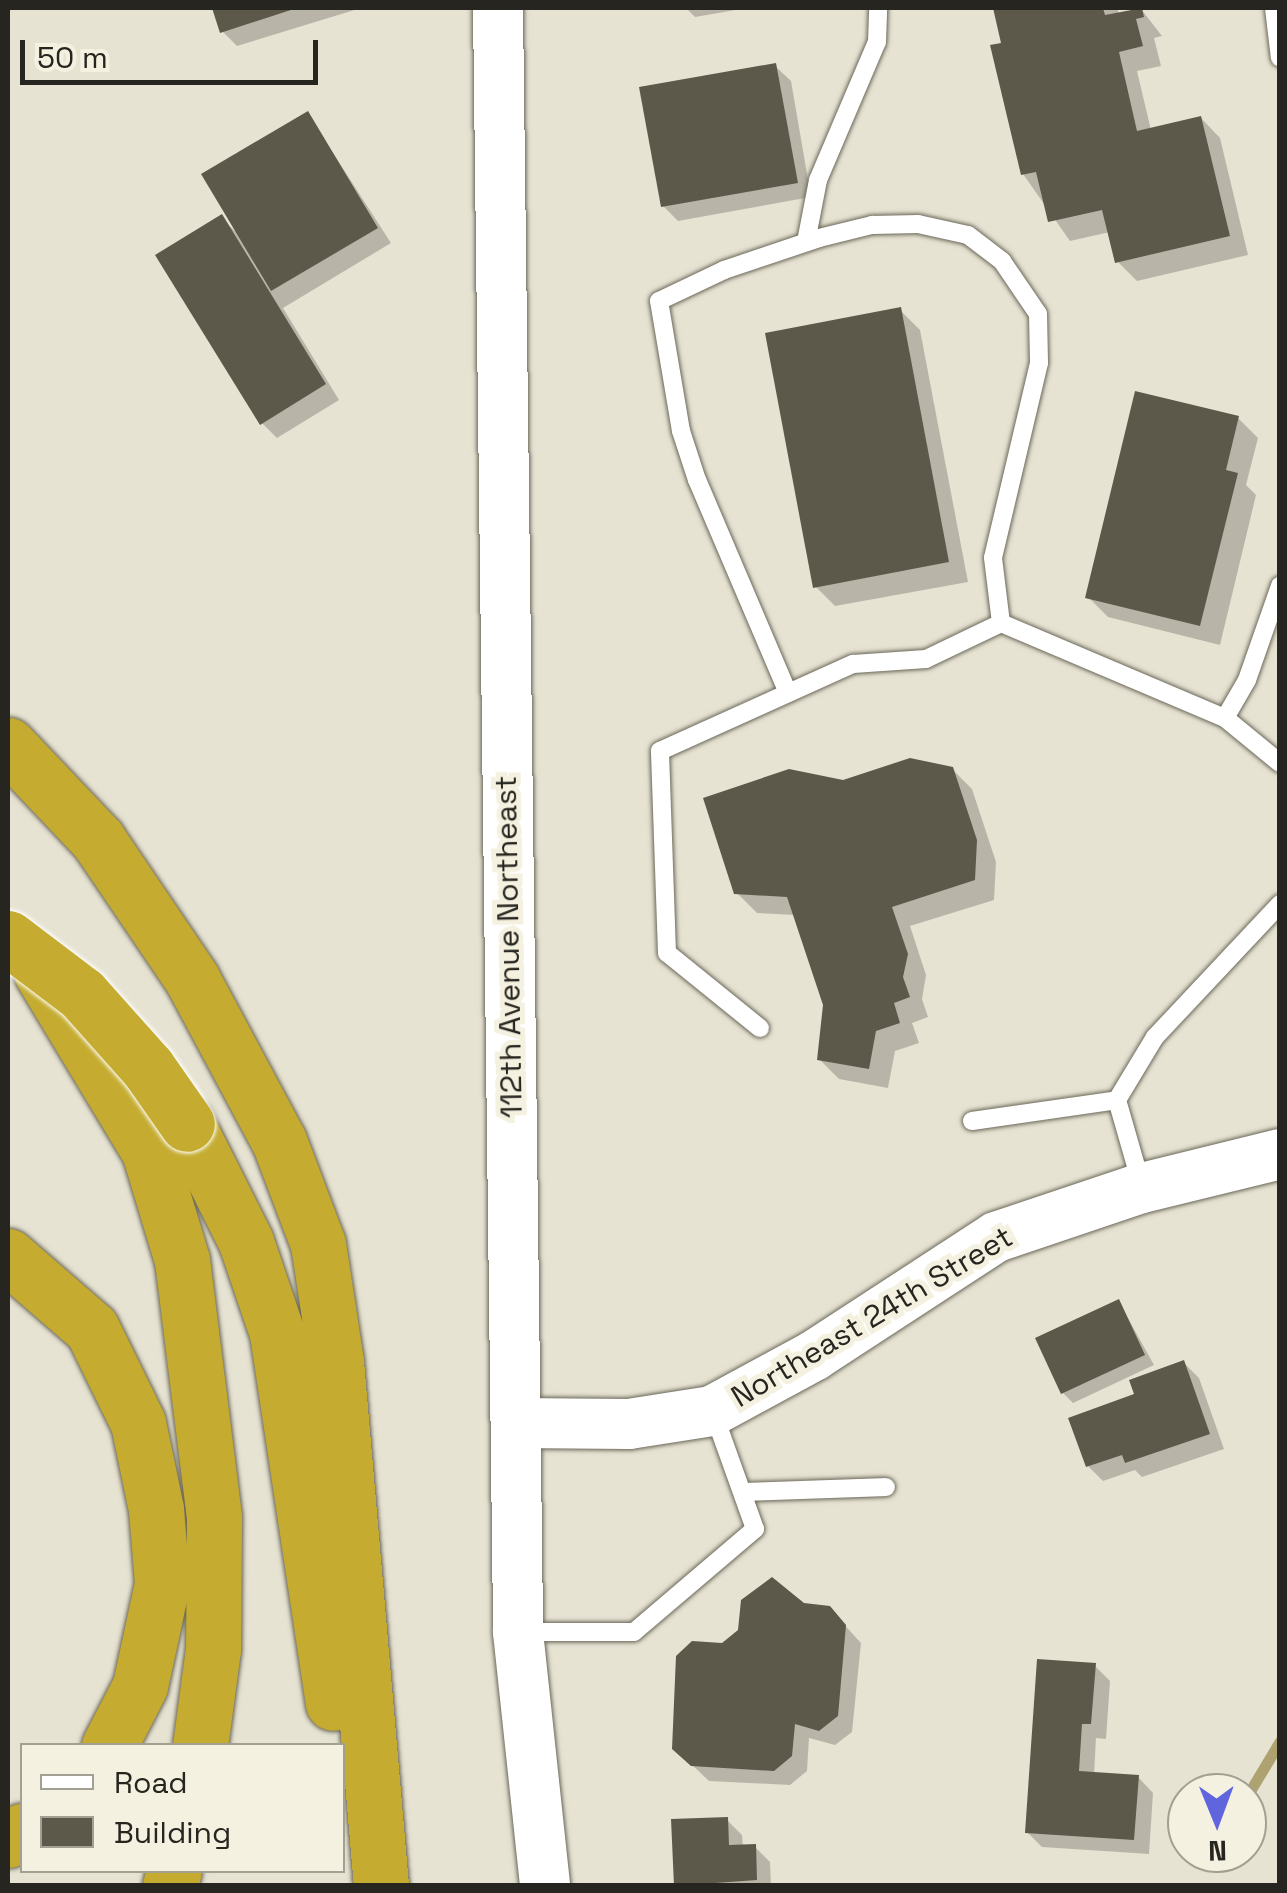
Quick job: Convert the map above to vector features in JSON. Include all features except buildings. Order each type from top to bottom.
[{"type":"highway","points":[[8,745],[98,840],[192,980],[279,1142],[318,1244],[336,1362],[382,1886]]},
{"type":"highway","points":[[8,924],[149,1151],[182,1260],[214,1518],[213,1650],[200,1743]]},
{"type":"highway","points":[[8,938],[82,994],[148,1068],[187,1124],[246,1242],[277,1332],[339,1743]]},
{"type":"highway","points":[[8,1256],[92,1329],[138,1423],[156,1509],[162,1584],[140,1686],[111,1743]]},
{"type":"highway","points":[[345,1794],[358,1886]]},
{"type":"main road","name":"112th Avenue Northeast","points":[[498,8],[518,1632],[546,1886]]},
{"type":"main road","name":"Northeast 24th Street","points":[[516,1423],[628,1424],[712,1411],[815,1355],[996,1237],[1142,1188],[1280,1154]]},
{"type":"lane","points":[[806,242],[818,180],[876,42],[878,8]]},
{"type":"lane","points":[[1274,8],[1280,58]]},
{"type":"lane","points":[[788,693],[691,463],[659,301],[724,270],[806,242],[872,225],[918,224],[968,235],[1002,261],[1038,314],[1039,363],[992,558],[1001,623]]},
{"type":"lane","points":[[1225,718],[1247,680],[1280,586]]},
{"type":"lane","points":[[760,1028],[666,953],[660,751],[853,664],[926,659],[1001,623],[1225,718],[1280,763]]},
{"type":"lane","points":[[1142,1188],[1117,1100],[1155,1037],[1280,904]]},
{"type":"lane","points":[[972,1122],[1117,1100]]},
{"type":"lane","points":[[518,1632],[634,1632],[755,1529],[745,1492],[712,1411]]},
{"type":"lane","points":[[745,1492],[886,1488]]},
{"type":"waterway","points":[[1261,1773],[1280,1741]]}]
